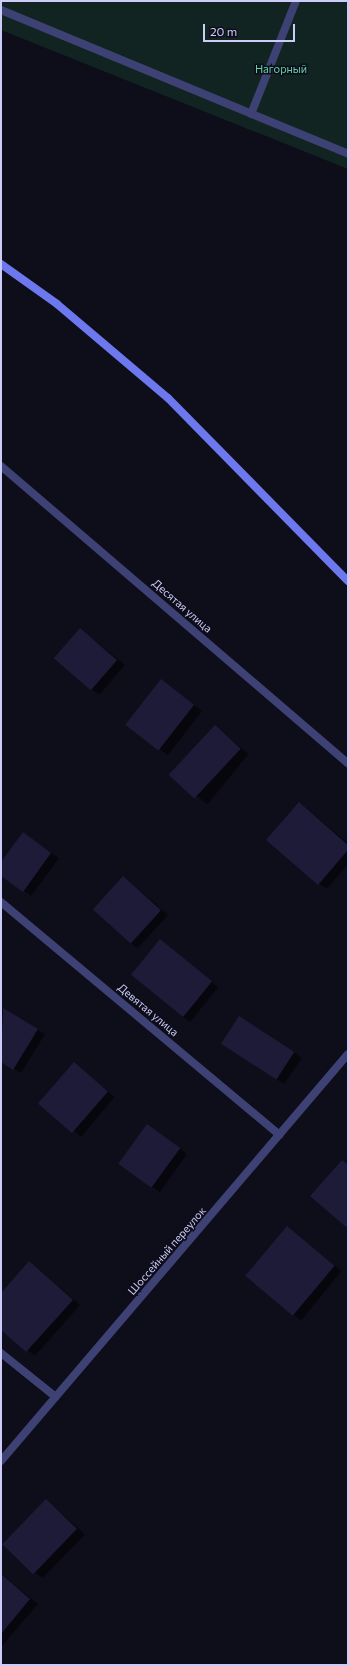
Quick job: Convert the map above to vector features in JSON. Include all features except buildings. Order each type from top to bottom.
[{"type":"main road","points":[[1,264],[57,304],[168,398],[348,581]]},
{"type":"street","points":[[251,114],[296,1]]},
{"type":"street","points":[[1,10],[348,154]]},
{"type":"street","name":"Десятая улица","points":[[1,466],[348,763]]},
{"type":"street","name":"Девятая улица","points":[[1,902],[280,1135]]},
{"type":"street","name":"Шоссейный переулок","points":[[1,1461],[348,1054]]},
{"type":"street","points":[[1,1353],[56,1397]]},
{"type":"green space","name":"Нагорный","points":[[1,1],[348,1],[348,169],[1,30]]}]
